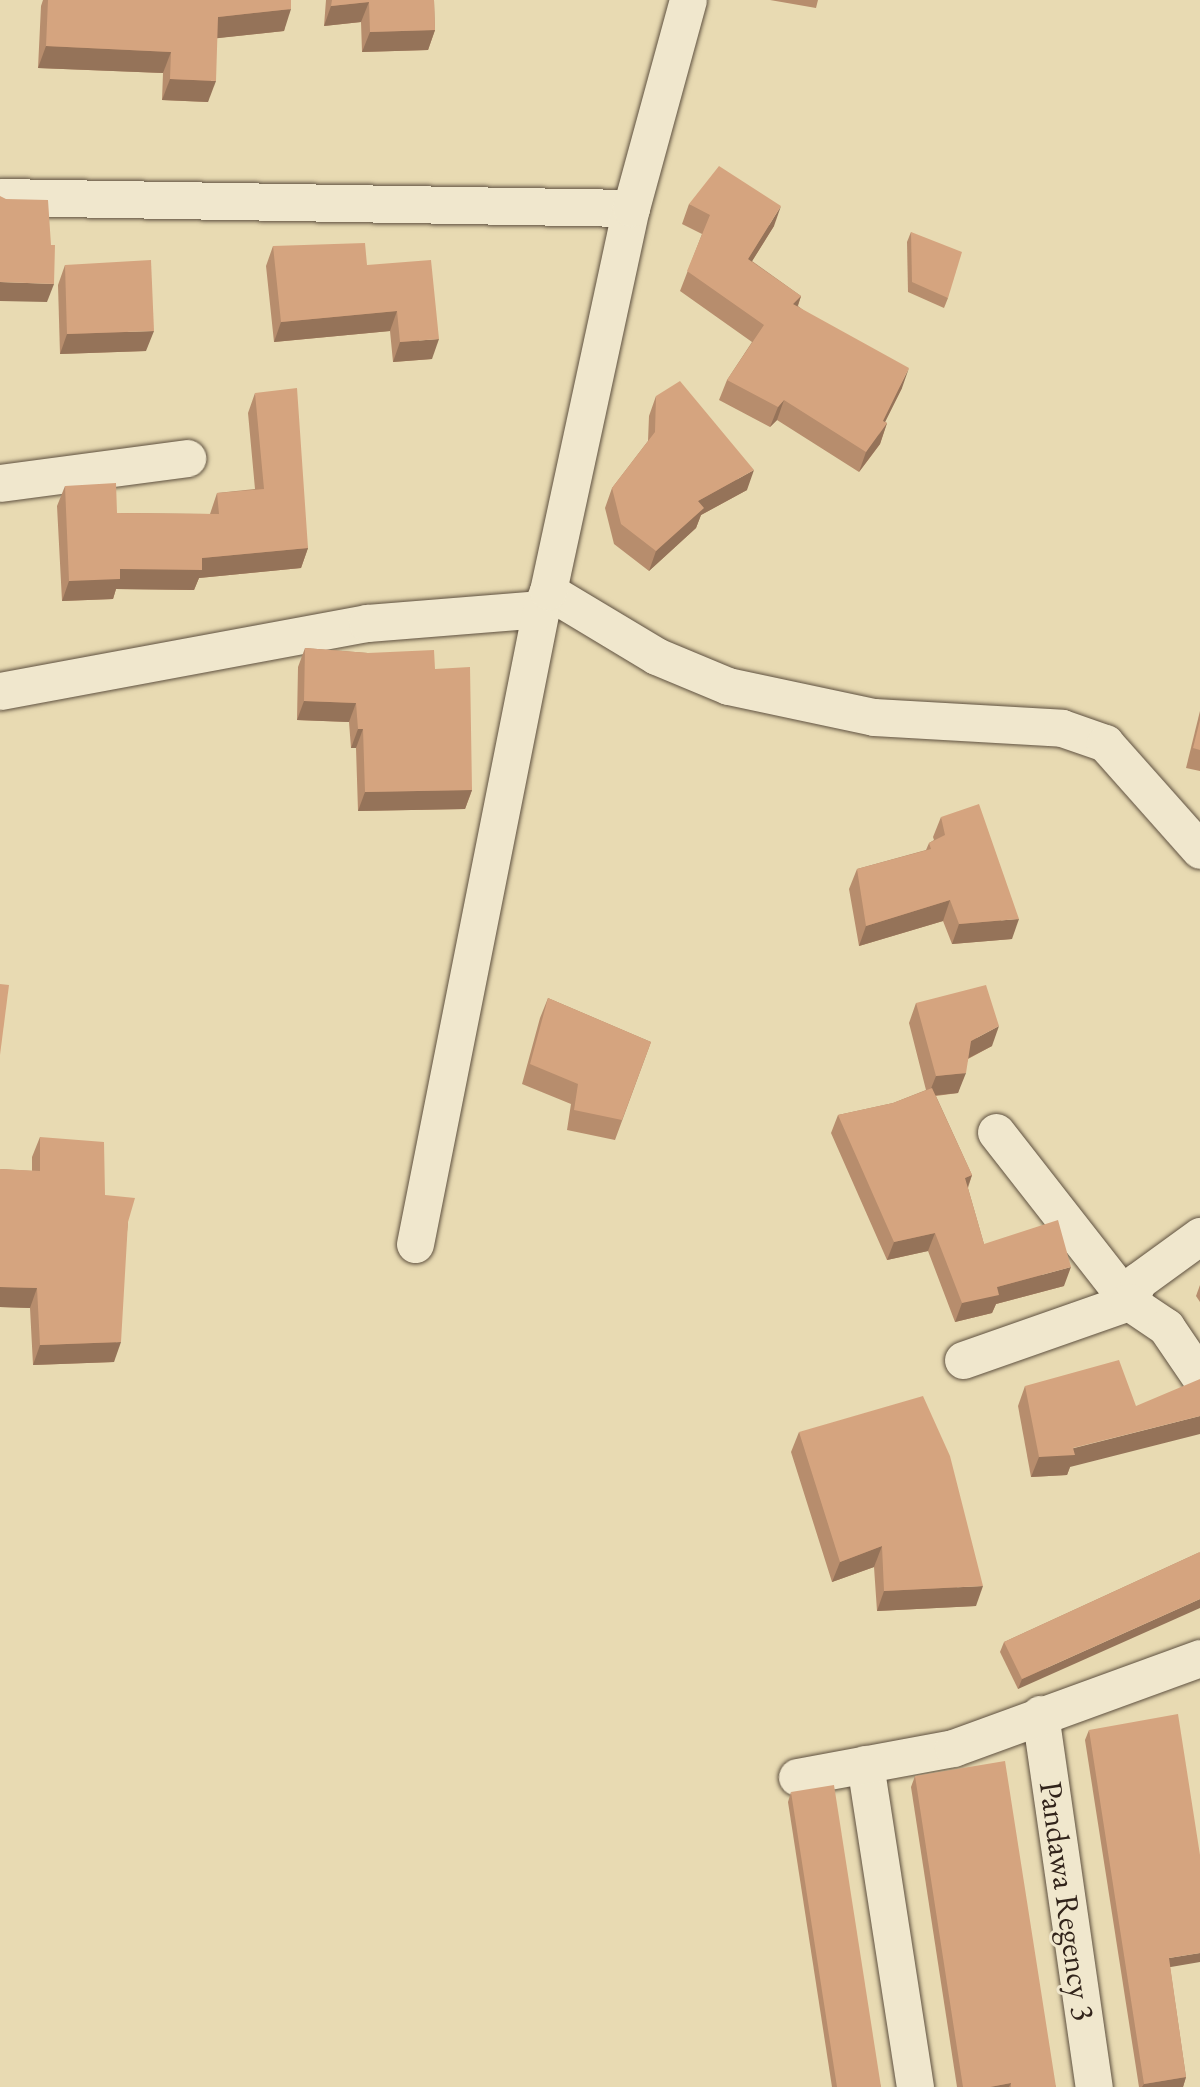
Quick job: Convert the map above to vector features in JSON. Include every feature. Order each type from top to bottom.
[{"type":"street","points":[[415,1244],[545,600],[631,208],[688,0]]},
{"type":"street","points":[[0,197],[631,208]]},
{"type":"street","points":[[0,483],[187,458]]},
{"type":"street","points":[[0,691],[367,623],[545,600],[656,656],[728,686],[874,717],[1062,728],[1105,743],[1200,850]]},
{"type":"street","points":[[996,1132],[1129,1302],[1166,1327],[1200,1377]]},
{"type":"street","points":[[963,1360],[1129,1302],[1138,1281],[1200,1236]]},
{"type":"street","points":[[797,1777],[953,1748],[1040,1714],[1200,1658]]},
{"type":"street","name":"Pandawa Regency 3","points":[[1040,1714],[1094,2087]]},
{"type":"street","points":[[866,1764],[915,2087]]},
{"type":"building","points":[[48,0],[291,0],[291,9],[218,17],[216,81],[170,79],[171,52],[46,46]]},
{"type":"building","points":[[332,0],[434,0],[435,30],[370,32],[369,2],[331,6]]},
{"type":"building","points":[[719,166],[781,206],[748,259],[801,296],[793,304],[909,368],[883,421],[887,423],[866,452],[784,400],[778,407],[727,380],[764,325],[687,271],[710,215],[689,204]]},
{"type":"building","points":[[0,196],[6,199],[48,200],[51,245],[55,245],[54,284],[0,282]]},
{"type":"building","points":[[911,232],[962,252],[948,298],[912,282]]},
{"type":"building","points":[[365,243],[367,265],[431,260],[439,339],[400,342],[397,311],[281,322],[273,246]]},
{"type":"building","points":[[151,260],[154,331],[67,334],[65,265]]},
{"type":"building","points":[[680,381],[754,470],[698,501],[704,508],[656,551],[621,524],[612,488],[655,432],[656,396]]},
{"type":"building","points":[[297,388],[308,548],[202,558],[202,570],[120,569],[120,579],[69,581],[65,486],[116,483],[117,513],[219,514],[217,493],[264,489],[255,393]]},
{"type":"building","points":[[305,648],[368,653],[434,650],[435,669],[470,667],[472,790],[365,792],[363,729],[358,729],[356,703],[304,701]]},
{"type":"building","points":[[1200,720],[1200,750],[1193,748]]},
{"type":"building","points":[[979,804],[1019,919],[959,924],[950,900],[866,926],[857,869],[931,849],[929,843],[945,835],[941,817]]},
{"type":"building","points":[[0,984],[9,985],[0,1055]]},
{"type":"building","points":[[986,985],[999,1026],[971,1041],[966,1073],[936,1076],[916,1003]]},
{"type":"building","points":[[548,998],[651,1042],[622,1120],[574,1110],[578,1084],[530,1064]]},
{"type":"building","points":[[932,1088],[972,1175],[965,1178],[984,1244],[1058,1220],[1071,1267],[997,1287],[999,1295],[962,1303],[935,1233],[894,1242],[838,1115],[893,1103]]},
{"type":"building","points":[[40,1137],[104,1142],[105,1195],[135,1198],[128,1222],[121,1342],[40,1345],[37,1288],[0,1287],[0,1169],[40,1171]]},
{"type":"building","points":[[1119,1360],[1136,1406],[1200,1379],[1200,1416],[1073,1448],[1075,1455],[1039,1457],[1025,1386]]},
{"type":"building","points":[[923,1396],[950,1456],[983,1586],[884,1591],[882,1546],[840,1562],[799,1432]]},
{"type":"building","points":[[1200,1552],[1200,1599],[1022,1679],[1004,1642]]},
{"type":"building","points":[[1178,1714],[1200,1855],[1200,1953],[1169,1958],[1186,2077],[1144,2084],[1089,1730]]},
{"type":"building","points":[[1005,1761],[1056,2087],[1011,2087],[1011,2083],[990,2087],[963,2087],[915,1776]]},
{"type":"building","points":[[834,1785],[881,2087],[837,2087],[791,1792]]}]
